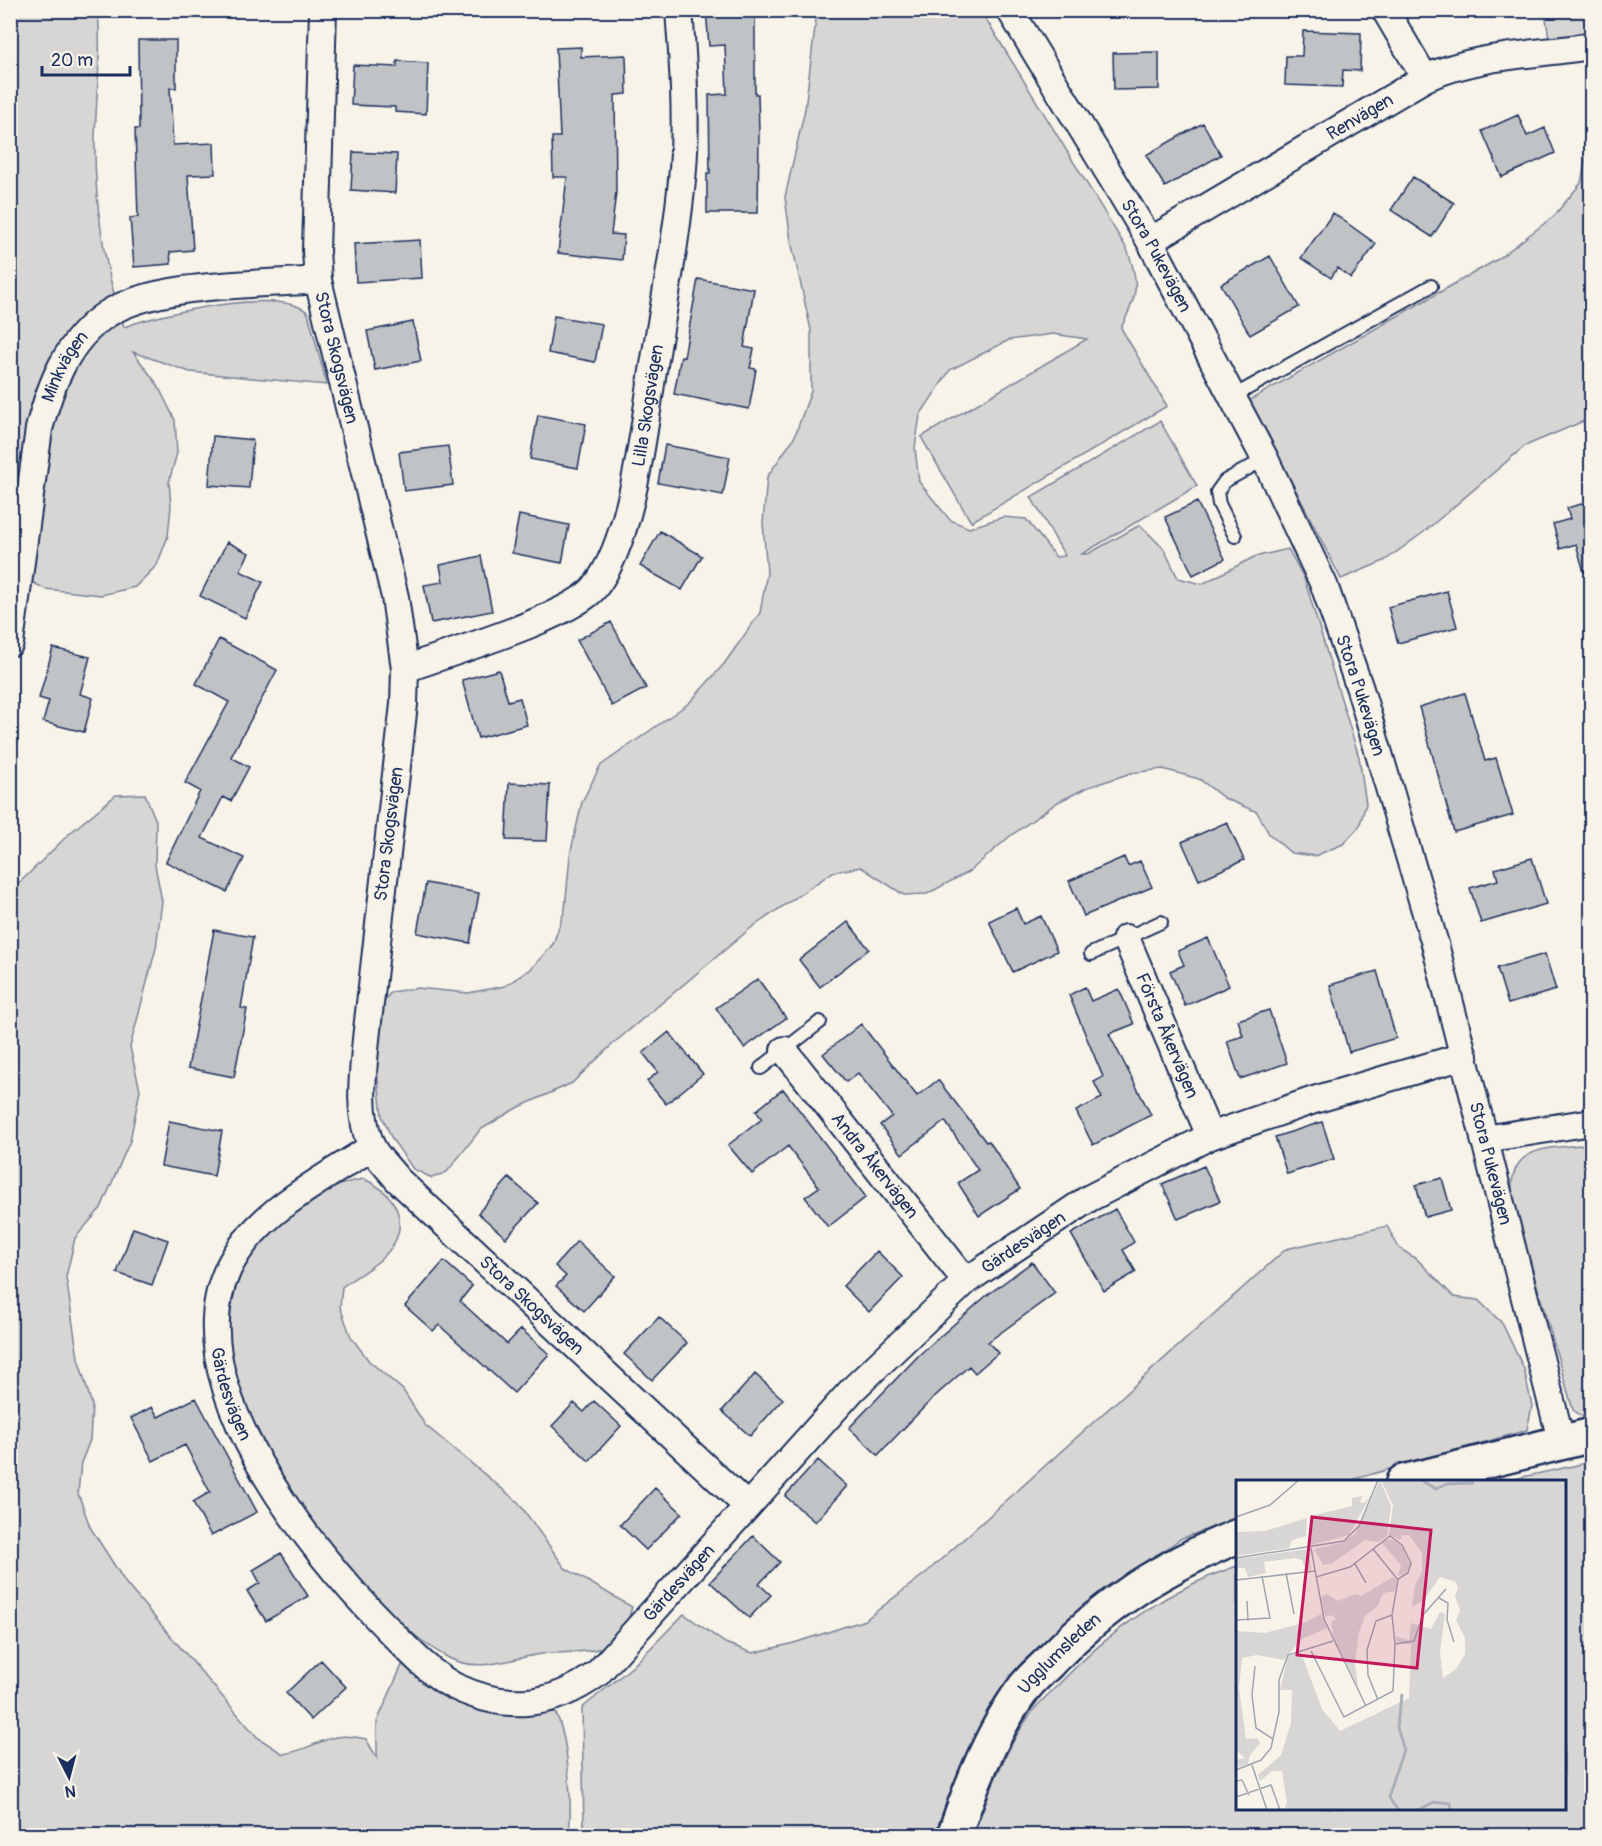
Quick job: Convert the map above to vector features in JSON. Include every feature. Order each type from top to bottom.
[{"type":"street","name":"Stora Skogsvägen","points":[[324,10],[316,251],[318,280],[395,597],[405,669],[404,704],[362,1090],[366,1130],[372,1147],[397,1179],[746,1505]]},
{"type":"street","name":"Lilla Skogsvägen","points":[[405,669],[545,618],[575,604],[594,588],[610,562],[633,489],[639,459],[683,168],[685,114],[679,10]]},
{"type":"street","name":"Stora Pukevägen","points":[[1010,10],[1150,241],[1296,521],[1340,628],[1431,933],[1484,1139],[1576,1438]]},
{"type":"street","points":[[1385,10],[1425,78]]},
{"type":"street","name":"Renvägen","points":[[1150,241],[1425,78],[1467,62],[1592,46]]},
{"type":"street","name":"Minkvägen","points":[[10,643],[39,429],[51,388],[74,347],[106,315],[148,297],[173,292],[318,280]]},
{"type":"street","name":"Första Åkervägen","points":[[1126,938],[1210,1136]]},
{"type":"street","name":"Andra Åkervägen","points":[[784,1050],[966,1281]]},
{"type":"street","name":"Gärdesvägen","points":[[372,1147],[270,1216],[242,1245],[228,1270],[220,1295],[217,1320],[218,1354],[232,1408],[285,1507],[321,1556],[408,1649],[455,1686],[495,1700],[513,1703],[561,1696],[597,1674],[746,1505],[852,1390],[966,1281],[1089,1199],[1210,1136],[1314,1101],[1464,1056]]},
{"type":"street","points":[[1484,1139],[1592,1122]]},
{"type":"street","points":[[1411,1480],[1576,1438]]},
{"type":"street","name":"Ugglumsleden","points":[[954,1836],[966,1799],[992,1744],[1024,1688],[1065,1646],[1145,1580],[1199,1552],[1236,1537]]},
{"type":"lane","points":[[1232,397],[1431,286]]},
{"type":"lane","points":[[1235,536],[1219,504],[1217,492],[1225,481],[1265,459]]},
{"type":"lane","points":[[1091,954],[1161,922]]},
{"type":"lane","points":[[761,1068],[820,1022]]},
{"type":"shaded area","points":[[10,11],[98,11],[96,186],[106,258],[124,327],[163,316],[219,305],[273,302],[294,305],[308,313],[327,385],[190,372],[133,352],[157,384],[175,420],[177,453],[169,482],[171,506],[168,536],[157,565],[135,587],[101,595],[45,589],[11,571]]},
{"type":"shaded area","points":[[817,11],[981,11],[1127,249],[1134,271],[1135,289],[1131,307],[1121,328],[1167,406],[971,522],[921,437],[1087,339],[1053,334],[1009,340],[950,370],[920,415],[915,448],[919,482],[950,520],[969,528],[1003,517],[1026,519],[1056,557],[1065,556],[1031,497],[1160,421],[1197,486],[1082,554],[1088,554],[1140,525],[1164,549],[1178,578],[1202,584],[1254,557],[1288,549],[1304,578],[1359,757],[1366,804],[1359,827],[1343,844],[1315,856],[1291,853],[1269,834],[1257,812],[1224,798],[1199,779],[1163,769],[1131,773],[1086,788],[1058,802],[1009,837],[970,871],[927,894],[904,895],[861,867],[833,872],[751,928],[615,1042],[572,1083],[515,1109],[480,1130],[447,1172],[432,1178],[413,1169],[392,1139],[382,1116],[375,1053],[378,1009],[391,992],[417,988],[468,993],[505,986],[531,969],[553,944],[565,909],[570,855],[582,802],[600,766],[689,703],[724,664],[760,613],[767,573],[763,523],[767,477],[794,438],[811,391],[811,330],[791,241],[785,197],[805,109]]},
{"type":"shaded area","points":[[1545,11],[1591,11],[1591,34],[1549,39]]},
{"type":"shaded area","points":[[1591,132],[1591,418],[1525,446],[1424,532],[1384,561],[1341,579],[1250,400],[1498,259],[1554,216],[1581,183]]},
{"type":"shaded area","points":[[145,794],[156,821],[155,865],[162,901],[156,948],[130,1047],[140,1090],[130,1141],[101,1208],[75,1238],[66,1277],[78,1358],[92,1405],[90,1440],[81,1463],[78,1493],[90,1527],[127,1585],[257,1737],[283,1754],[341,1736],[366,1739],[377,1758],[377,1722],[403,1663],[444,1696],[470,1707],[512,1713],[555,1712],[564,1737],[566,1754],[570,1790],[569,1835],[11,1836],[11,891],[70,833],[116,795]]},
{"type":"shaded area","points":[[1591,1144],[1591,1422],[1573,1410],[1512,1199],[1512,1181],[1516,1167],[1523,1158],[1534,1152]]},
{"type":"shaded area","points":[[364,1179],[377,1186],[394,1204],[399,1226],[397,1237],[380,1260],[342,1287],[340,1307],[351,1337],[369,1361],[403,1390],[425,1425],[518,1502],[565,1568],[632,1607],[625,1630],[617,1640],[609,1645],[590,1651],[538,1654],[500,1663],[474,1665],[449,1658],[418,1638],[385,1608],[351,1571],[318,1530],[262,1444],[243,1404],[232,1369],[230,1353],[232,1301],[242,1267],[262,1237],[300,1207],[330,1189]]},
{"type":"shaded area","points":[[1387,1226],[1399,1248],[1418,1260],[1454,1297],[1478,1300],[1502,1323],[1524,1369],[1532,1406],[1527,1430],[1352,1480],[1236,1480],[1236,1519],[1180,1539],[1063,1624],[1008,1688],[938,1835],[584,1835],[582,1708],[633,1666],[684,1614],[725,1643],[753,1653],[794,1643],[865,1620],[927,1572],[1286,1249]]},
{"type":"shaded area","points":[[1591,1462],[1591,1835],[973,1835],[1012,1744],[1042,1700],[1097,1648],[1140,1614],[1187,1587],[1236,1566],[1236,1810],[1566,1810],[1566,1480],[1510,1480]]},
{"type":"building","points":[[706,10],[755,10],[755,94],[758,94],[759,132],[758,213],[707,213],[707,173],[710,173],[709,95],[727,94],[725,45],[709,46]]},
{"type":"building","points":[[1303,31],[1361,33],[1360,71],[1343,70],[1342,87],[1285,85],[1286,56],[1302,56]]},
{"type":"building","points":[[138,40],[176,40],[176,88],[170,88],[173,145],[214,143],[215,174],[188,175],[193,250],[170,252],[171,264],[134,267],[130,218],[138,217],[135,129],[139,129]]},
{"type":"building","points":[[581,47],[581,57],[626,55],[627,94],[615,95],[616,192],[611,234],[624,235],[622,260],[558,253],[567,177],[553,177],[552,137],[560,137],[556,48]]},
{"type":"building","points":[[1159,52],[1159,89],[1114,90],[1113,53]]},
{"type":"building","points":[[397,61],[428,63],[426,114],[395,112],[395,107],[351,105],[353,65],[397,67]]},
{"type":"building","points":[[1518,115],[1527,136],[1545,128],[1555,153],[1502,177],[1482,131]]},
{"type":"building","points":[[1203,123],[1221,155],[1165,187],[1146,155]]},
{"type":"building","points":[[353,152],[397,154],[395,193],[351,190]]},
{"type":"building","points":[[1413,177],[1454,203],[1432,237],[1391,210]]},
{"type":"building","points":[[1333,213],[1376,244],[1351,278],[1337,268],[1331,278],[1301,258]]},
{"type":"building","points":[[420,240],[422,278],[356,282],[354,244]]},
{"type":"building","points":[[1270,256],[1299,307],[1250,335],[1221,284]]},
{"type":"building","points":[[698,279],[754,289],[744,347],[754,349],[750,368],[756,369],[749,409],[674,394],[681,356],[684,357]]},
{"type":"building","points":[[554,316],[602,324],[595,362],[548,353]]},
{"type":"building","points":[[413,322],[421,361],[375,370],[367,331]]},
{"type":"building","points":[[538,415],[586,424],[578,468],[530,459]]},
{"type":"building","points":[[213,436],[253,440],[249,488],[209,485]]},
{"type":"building","points":[[665,445],[730,457],[723,495],[658,483]]},
{"type":"building","points":[[448,446],[453,485],[404,491],[399,452]]},
{"type":"building","points":[[1592,501],[1592,571],[1584,572],[1576,544],[1560,549],[1553,524],[1570,519],[1567,508]]},
{"type":"building","points":[[1197,502],[1225,559],[1193,575],[1165,517]]},
{"type":"building","points":[[519,515],[569,525],[562,563],[512,553]]},
{"type":"building","points":[[660,531],[702,556],[682,590],[640,566]]},
{"type":"building","points":[[227,542],[249,553],[240,571],[263,582],[245,618],[200,596]]},
{"type":"building","points":[[481,556],[492,611],[431,623],[424,585],[443,582],[440,565]]},
{"type":"building","points":[[1447,591],[1457,627],[1398,643],[1388,607]]},
{"type":"building","points":[[611,622],[646,688],[612,706],[577,640]]},
{"type":"building","points":[[219,639],[277,670],[231,757],[249,767],[231,801],[223,797],[202,838],[244,858],[227,892],[166,862],[200,791],[185,783],[229,702],[196,684]]},
{"type":"building","points":[[53,648],[90,657],[80,694],[93,698],[84,732],[43,722],[49,701],[39,698]]},
{"type":"building","points":[[499,670],[508,701],[520,698],[527,725],[478,738],[462,680]]},
{"type":"building","points":[[1465,693],[1485,761],[1496,758],[1513,815],[1454,832],[1419,707]]},
{"type":"building","points":[[509,783],[550,785],[547,841],[506,840]]},
{"type":"building","points":[[1227,822],[1244,860],[1199,880],[1182,842]]},
{"type":"building","points":[[1124,857],[1128,866],[1140,861],[1152,887],[1084,916],[1069,881]]},
{"type":"building","points":[[1532,858],[1546,904],[1481,923],[1470,888],[1498,880],[1495,869]]},
{"type":"building","points":[[426,883],[479,893],[470,943],[417,933]]},
{"type":"building","points":[[1016,908],[1023,924],[1041,916],[1057,951],[1013,972],[989,921]]},
{"type":"building","points":[[848,922],[869,949],[820,987],[799,960]]},
{"type":"building","points":[[214,930],[253,937],[241,1008],[247,1009],[234,1077],[188,1068]]},
{"type":"building","points":[[1208,938],[1229,986],[1185,1006],[1170,971],[1184,965],[1178,951]]},
{"type":"building","points":[[1545,954],[1556,990],[1508,1004],[1497,968]]},
{"type":"building","points":[[1377,971],[1396,1038],[1349,1052],[1330,985]]},
{"type":"building","points":[[758,979],[786,1018],[744,1048],[716,1008]]},
{"type":"building","points":[[1085,987],[1091,1001],[1119,989],[1134,1024],[1109,1034],[1151,1115],[1093,1145],[1076,1111],[1102,1098],[1094,1082],[1103,1077],[1069,995]]},
{"type":"building","points":[[1269,1010],[1287,1063],[1240,1079],[1227,1041],[1243,1036],[1238,1020]]},
{"type":"building","points":[[861,1024],[917,1096],[938,1080],[986,1142],[989,1141],[1020,1189],[979,1216],[958,1183],[978,1170],[945,1121],[902,1154],[880,1125],[892,1116],[858,1073],[846,1082],[823,1054]]},
{"type":"building","points":[[669,1032],[703,1074],[666,1104],[647,1081],[658,1072],[643,1053]]},
{"type":"building","points":[[783,1089],[866,1197],[828,1227],[805,1197],[819,1187],[788,1146],[752,1174],[728,1145],[762,1119],[756,1111]]},
{"type":"building","points":[[169,1121],[222,1131],[214,1176],[161,1166]]},
{"type":"building","points":[[1322,1122],[1334,1159],[1287,1174],[1275,1137]]},
{"type":"building","points":[[1204,1166],[1220,1201],[1178,1219],[1162,1184]]},
{"type":"building","points":[[509,1178],[538,1203],[506,1238],[478,1213]]},
{"type":"building","points":[[1442,1178],[1451,1210],[1425,1217],[1416,1185]]},
{"type":"building","points":[[1115,1209],[1134,1242],[1123,1250],[1136,1272],[1104,1291],[1071,1234]]},
{"type":"building","points":[[133,1228],[168,1240],[152,1285],[117,1273]]},
{"type":"building","points":[[577,1241],[615,1276],[584,1311],[556,1286],[566,1276],[555,1266]]},
{"type":"building","points":[[877,1251],[903,1277],[869,1312],[843,1286]]},
{"type":"building","points":[[444,1261],[472,1286],[460,1301],[507,1344],[521,1329],[549,1354],[514,1393],[439,1325],[433,1331],[405,1306]]},
{"type":"building","points":[[1032,1262],[1055,1293],[988,1342],[998,1353],[975,1373],[969,1366],[933,1398],[878,1455],[849,1428],[919,1355],[986,1296]]},
{"type":"building","points":[[659,1317],[687,1343],[652,1380],[624,1354]]},
{"type":"building","points":[[755,1374],[783,1399],[750,1436],[722,1411]]},
{"type":"building","points":[[196,1398],[257,1512],[211,1536],[193,1502],[210,1492],[185,1445],[153,1461],[131,1418],[152,1407],[158,1417]]},
{"type":"building","points":[[594,1401],[621,1426],[589,1461],[552,1426],[574,1403],[584,1412]]},
{"type":"building","points":[[818,1460],[847,1486],[815,1522],[785,1496]]},
{"type":"building","points":[[655,1488],[682,1513],[646,1550],[620,1525]]},
{"type":"building","points":[[753,1536],[780,1562],[759,1584],[771,1595],[749,1618],[710,1582]]},
{"type":"building","points":[[281,1553],[308,1596],[266,1621],[247,1591],[260,1583],[253,1570]]},
{"type":"building","points":[[321,1660],[346,1687],[311,1720],[286,1693]]}]
